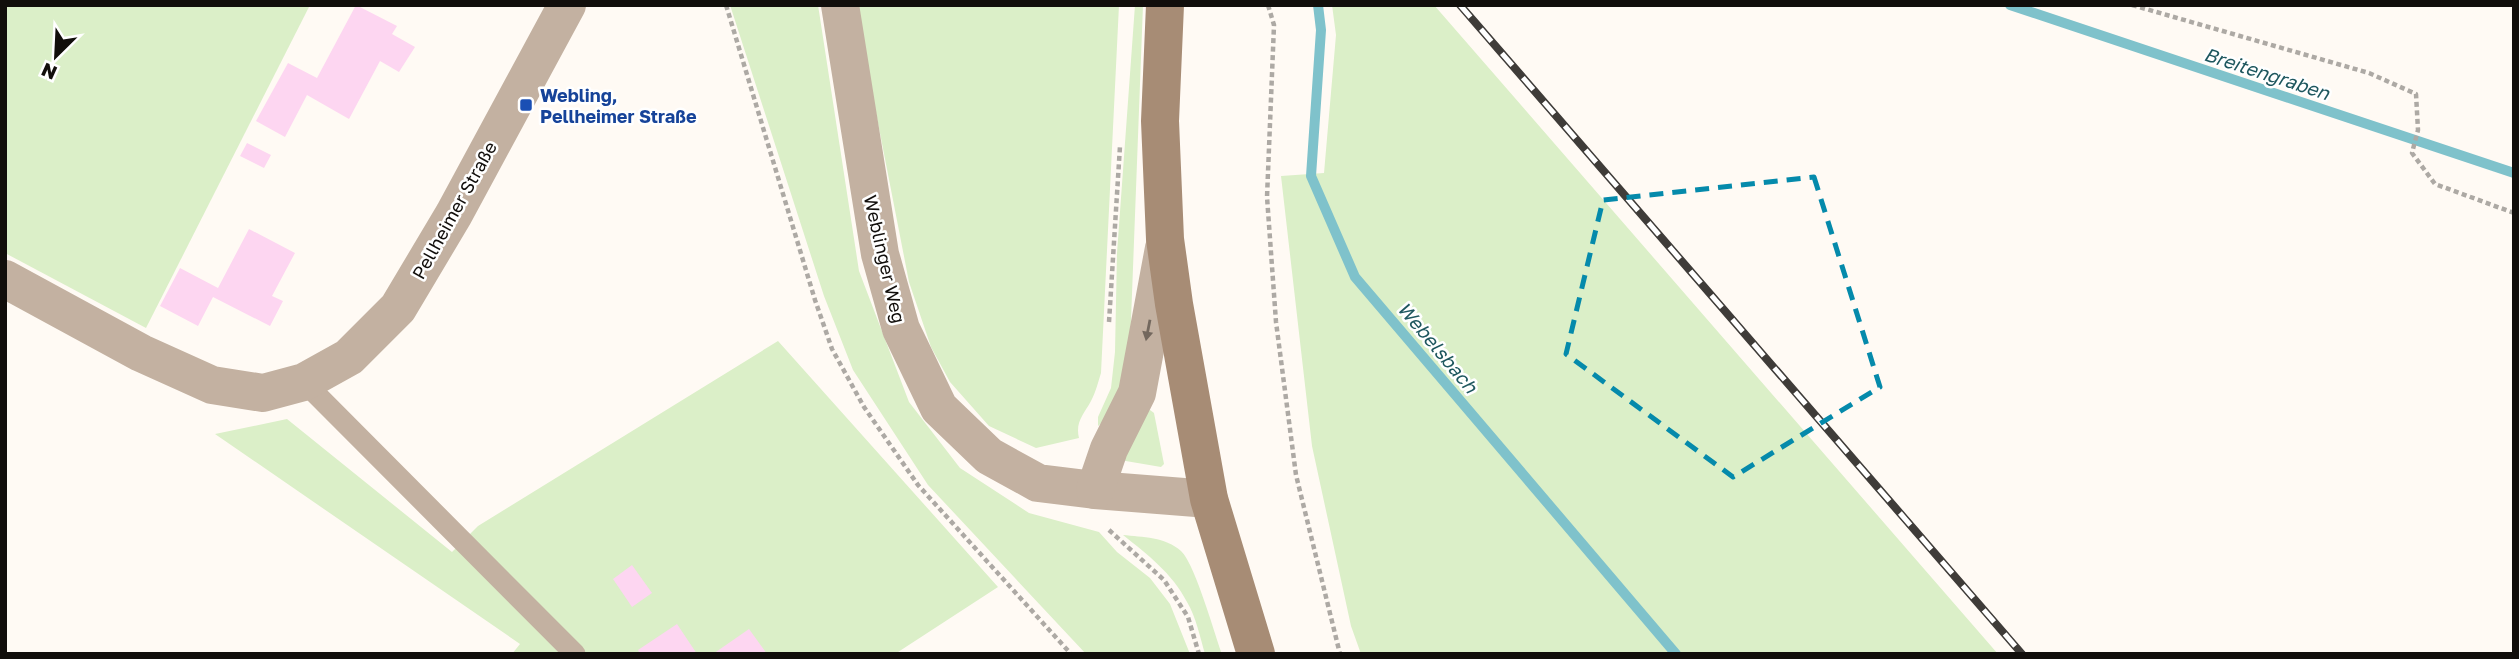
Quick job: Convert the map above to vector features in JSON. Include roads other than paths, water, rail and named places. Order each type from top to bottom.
[{"type":"main road","points":[[1166,5],[1160,121],[1166,239],[1174,304],[1209,499],[1256,654]]},
{"type":"street","name":"Pellheimer Straße","points":[[5,279],[141,353],[212,385],[263,393],[304,382],[349,357],[398,308],[454,214],[567,5]]},
{"type":"street","name":"Weblinger Weg","points":[[840,5],[880,254],[901,329],[939,408],[989,456],[1038,483],[1209,499]]},
{"type":"street","points":[[1095,490],[1109,449],[1137,393],[1166,239]]},
{"type":"lane","points":[[304,382],[575,654]]},
{"type":"waterway","name":"Webelsbach","points":[[1318,5],[1321,30],[1311,176],[1355,277],[1676,654]]},
{"type":"waterway","name":"Breitengraben","points":[[2010,5],[2514,173]]},
{"type":"railway","points":[[1460,5],[2022,654]]},
{"type":"place","name":"Webling, Pellheimer Straße","points":[[526,105]]}]
